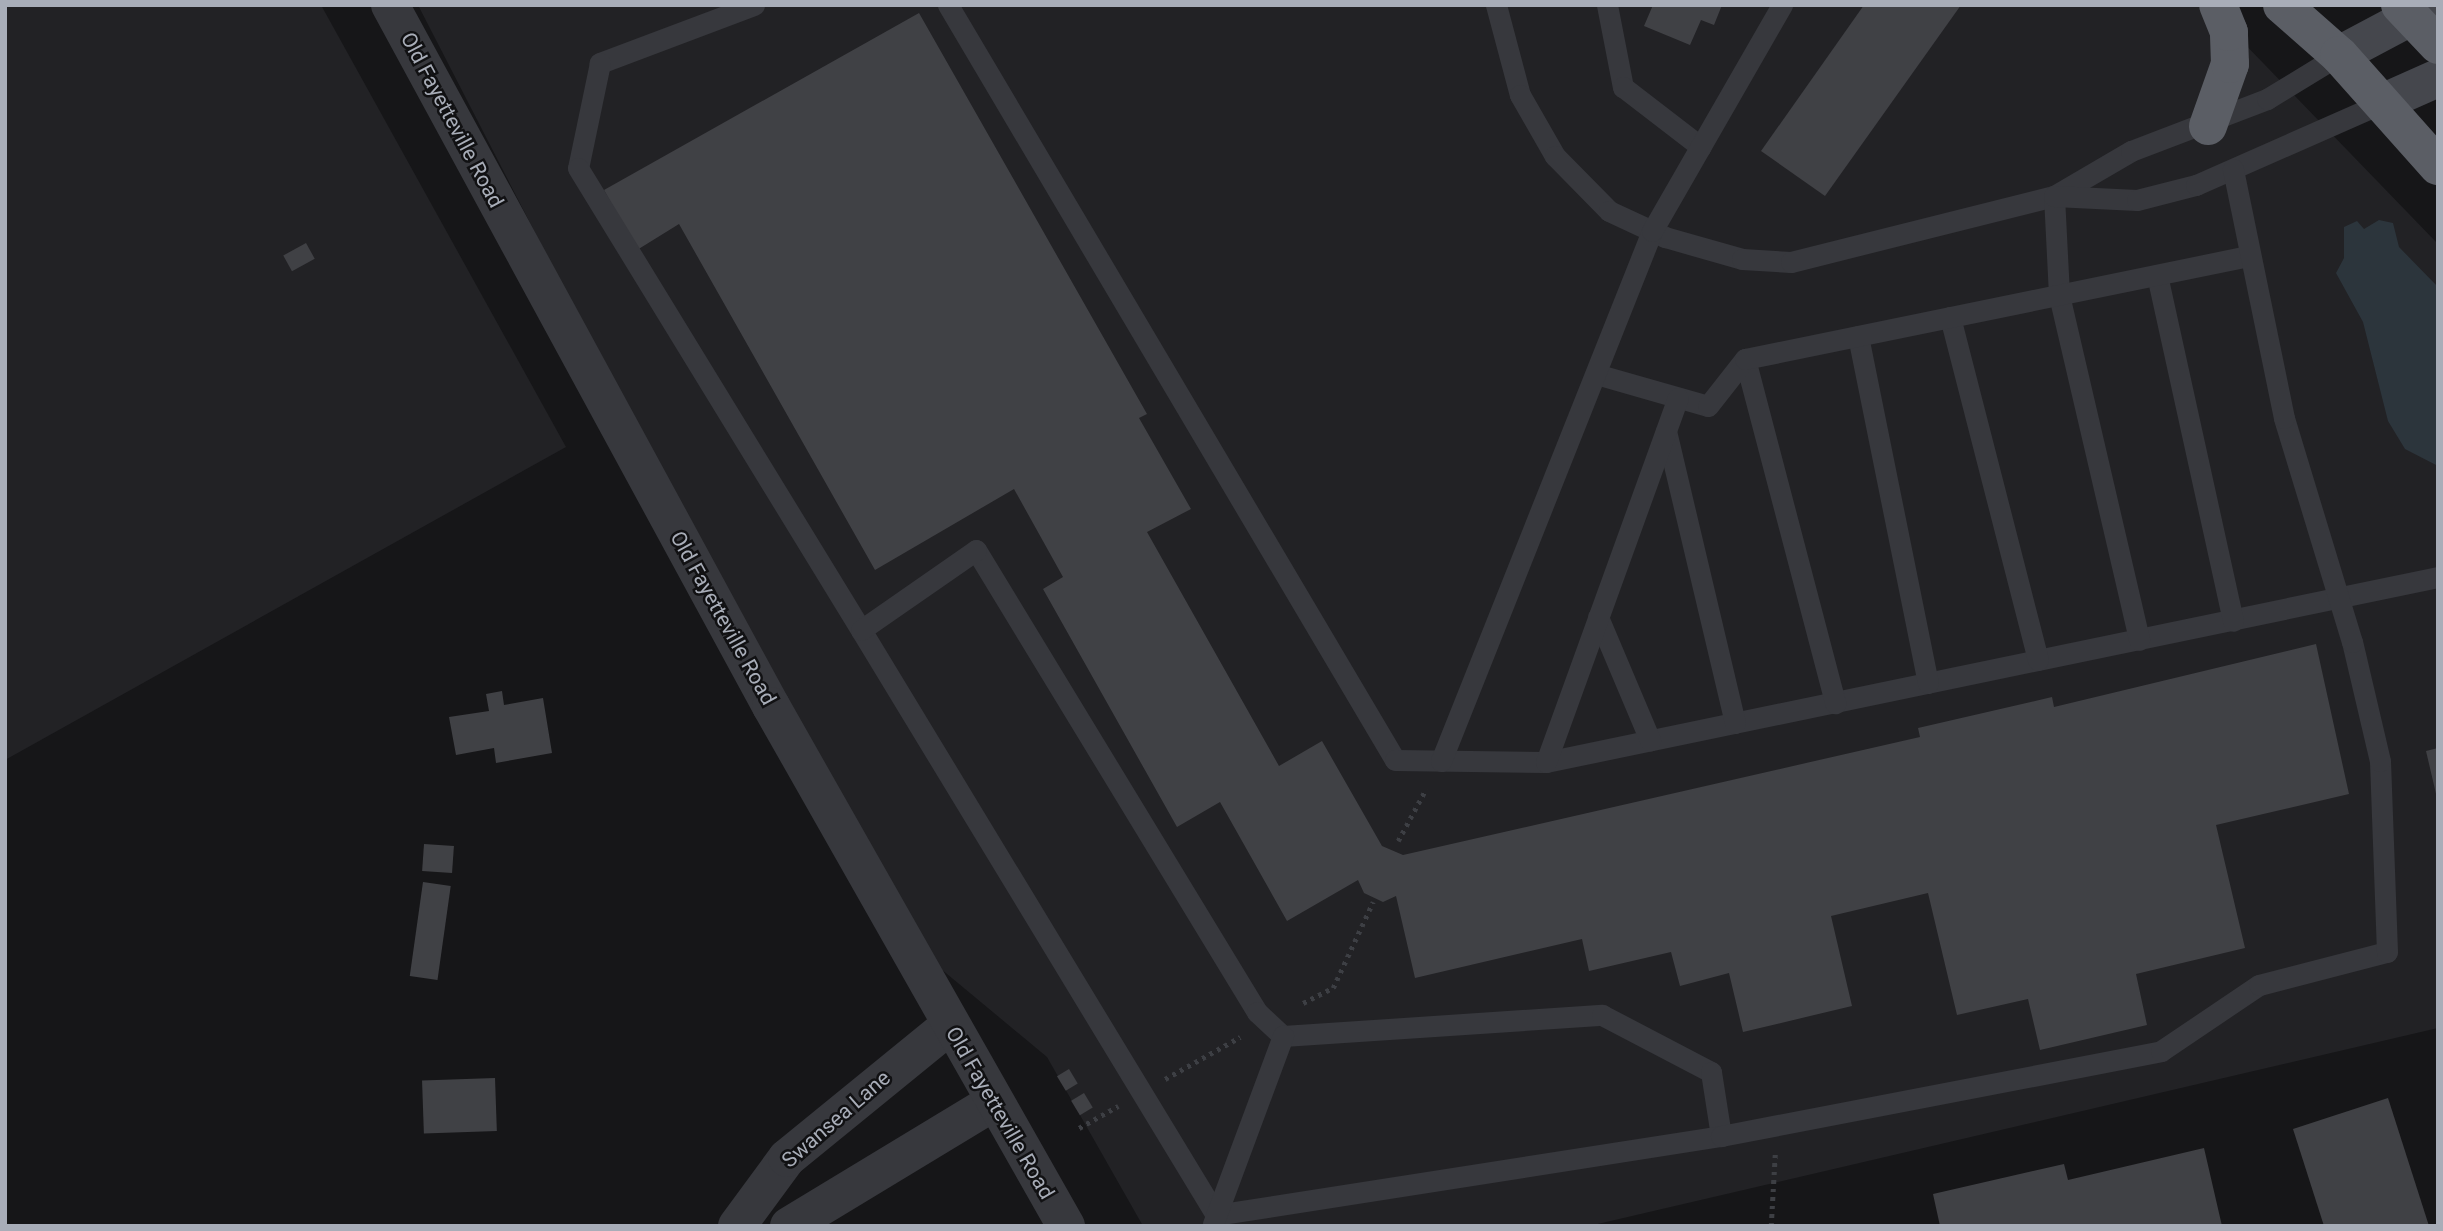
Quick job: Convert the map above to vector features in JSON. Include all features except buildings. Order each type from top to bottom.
[{"type":"highway","points":[[2208,126],[2231,55],[2218,5]]},
{"type":"highway","points":[[2282,5],[2339,55],[2384,102],[2438,166]]},
{"type":"highway","points":[[2414,9],[2438,45]]},
{"type":"main road","points":[[2339,55],[2414,9]]},
{"type":"main road","points":[[2384,102],[2438,78]]},
{"type":"street","name":"Old Fayetteville Road","points":[[390,5],[949,1026],[1066,1226]]},
{"type":"street","name":"Swansea Lane","points":[[737,1226],[787,1158],[949,1026]]},
{"type":"street","points":[[789,1226],[992,1103]]},
{"type":"lane","points":[[754,5],[600,63],[578,168],[861,630],[1214,1221]]},
{"type":"lane","points":[[948,5],[1395,760],[1546,762],[2438,577]]},
{"type":"lane","points":[[1496,5],[1520,96],[1555,156],[1609,211],[1652,231],[1742,259],[1791,262],[2054,197],[2137,200],[2233,169],[2384,102]]},
{"type":"lane","points":[[1607,5],[1623,88],[1701,147]]},
{"type":"lane","points":[[1441,761],[1652,231],[1782,5]]},
{"type":"lane","points":[[2054,197],[2131,151],[2208,126],[2339,55]]},
{"type":"lane","points":[[1214,1221],[1721,1136],[2161,1051],[2259,985],[2387,952],[2380,761],[2284,418],[2248,256],[2233,169]]},
{"type":"lane","points":[[2054,197],[2059,295],[2139,640]]},
{"type":"lane","points":[[1596,374],[1708,406],[1745,359],[2248,256]]},
{"type":"lane","points":[[2157,275],[2233,621]]},
{"type":"lane","points":[[1950,317],[2038,660]]},
{"type":"lane","points":[[1858,337],[1928,683]]},
{"type":"lane","points":[[1745,359],[1835,703]]},
{"type":"lane","points":[[1546,762],[1678,398]]},
{"type":"lane","points":[[1666,431],[1735,723]]},
{"type":"lane","points":[[861,630],[976,550],[1257,1012],[1283,1037],[1602,1015],[1711,1072],[1721,1136]]},
{"type":"lane","points":[[1598,617],[1650,740]]},
{"type":"lane","points":[[1214,1221],[1283,1037]]},
{"type":"path","points":[[1398,841],[1441,761]]},
{"type":"path","points":[[1771,1226],[1778,1125]]},
{"type":"shaded area","points":[[5,5],[321,5],[566,447],[5,760]]},
{"type":"shaded area","points":[[418,5],[2207,5],[2438,244],[2438,1028],[1589,1226],[1143,1226],[1047,1057],[935,964],[613,384]]},
{"type":"shaded area","points":[[2379,220],[2393,223],[2399,247],[2438,287],[2438,466],[2405,449],[2388,421],[2363,322],[2336,273],[2344,258],[2344,227],[2357,221],[2364,229]]}]
